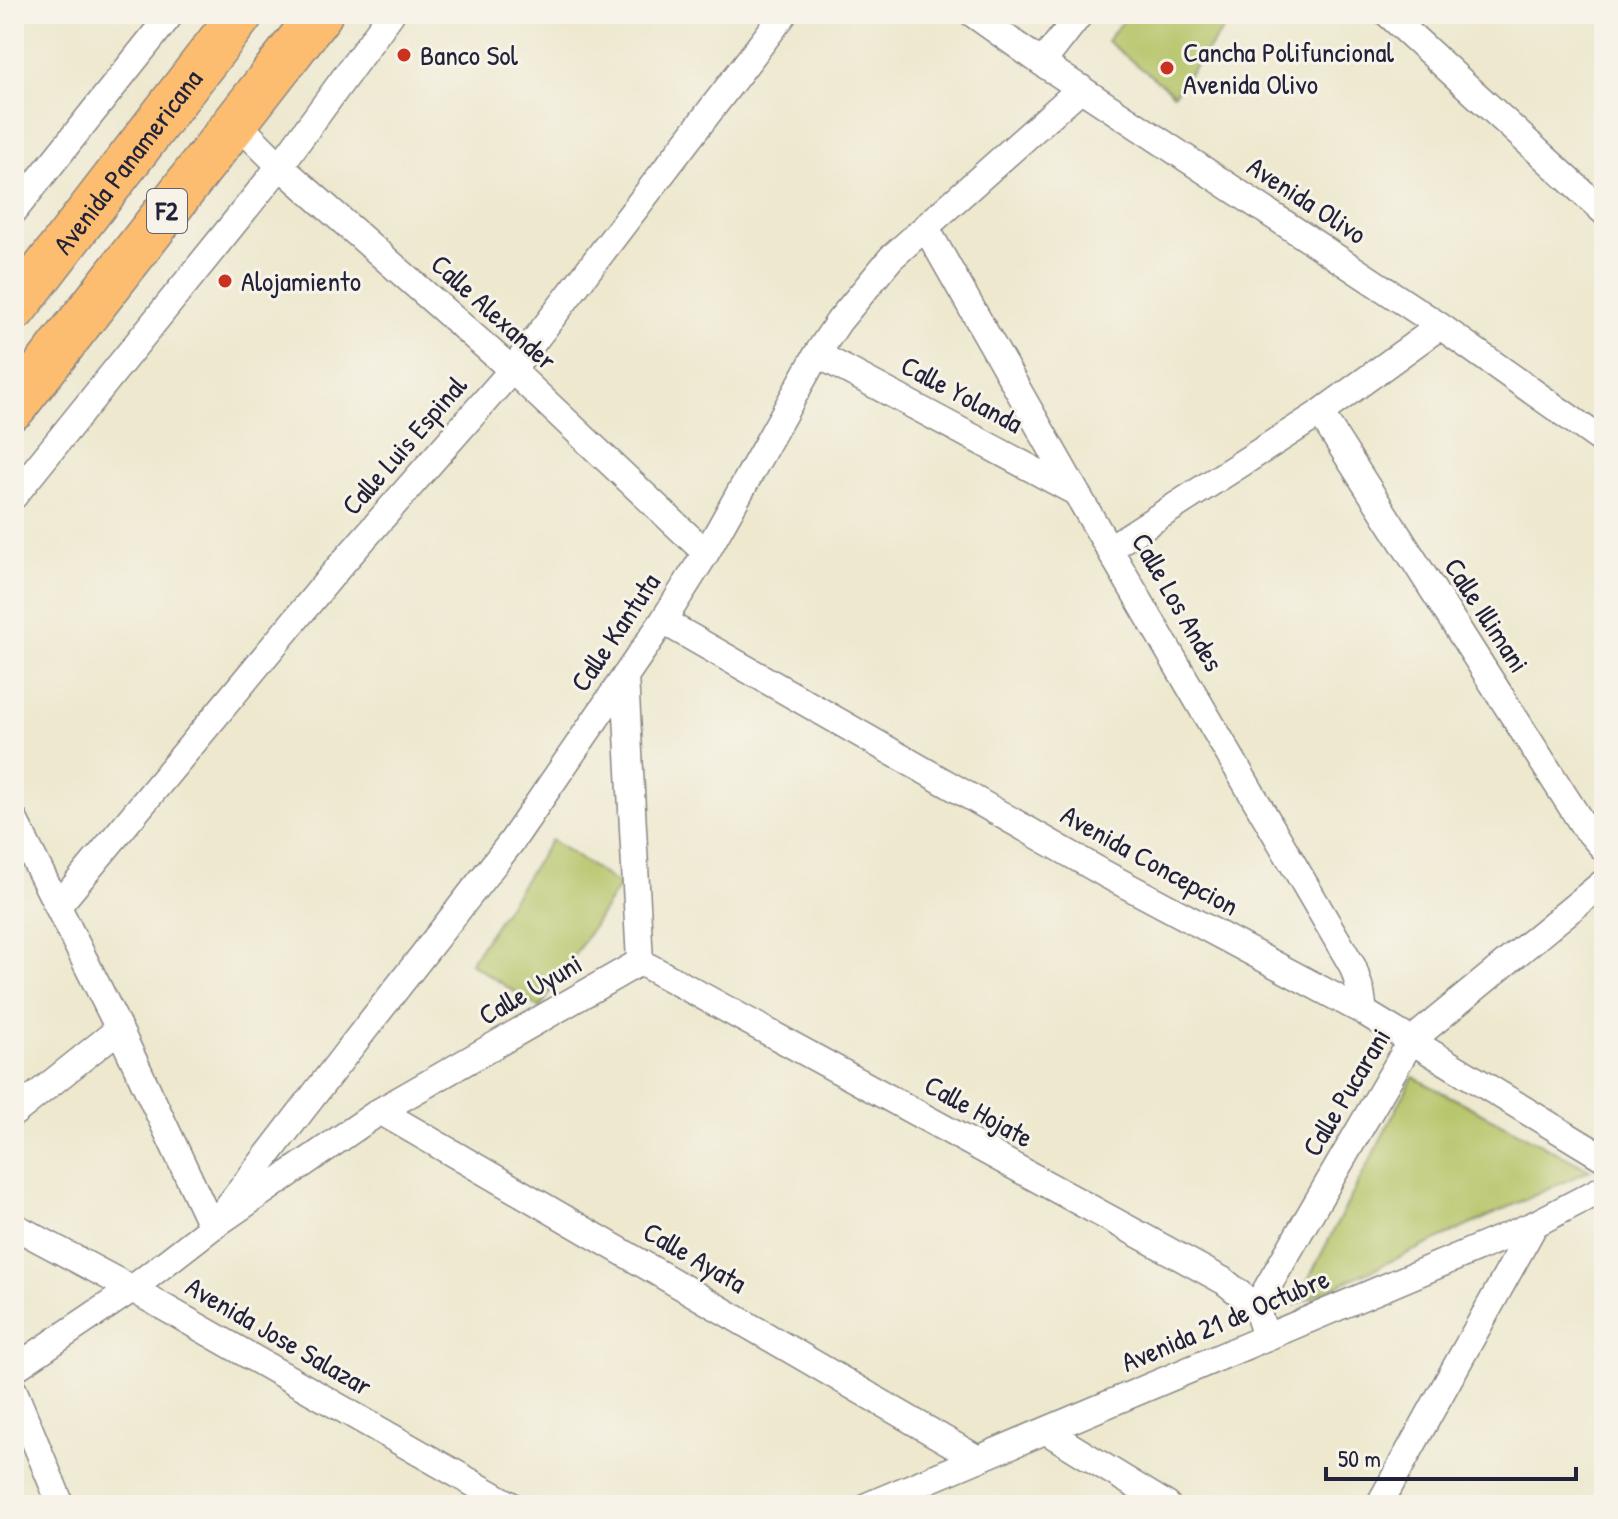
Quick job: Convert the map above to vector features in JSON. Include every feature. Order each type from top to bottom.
[{"type":"highway","name":"F2","points":[[14,407],[320,14]]},
{"type":"highway","name":"Avenida Panamericana","points":[[14,309],[232,17]]},
{"type":"street","points":[[14,211],[171,14]]},
{"type":"street","points":[[14,496],[280,166],[391,14]]},
{"type":"street","name":"Calle Luis Espinal","points":[[58,906],[339,567],[512,370],[784,14]]},
{"type":"street","name":"Avenida Olivo","points":[[973,14],[1042,63],[1440,326],[1604,442]]},
{"type":"street","points":[[1042,63],[1080,14]]},
{"type":"street","points":[[1388,14],[1604,212]]},
{"type":"street","name":"Calle Kantuta","points":[[212,1227],[512,841],[663,621],[706,553],[817,354],[861,292],[891,258],[1081,88]]},
{"type":"street","name":"Calle Alexander","points":[[236,122],[280,166],[512,370],[706,553]]},
{"type":"street","name":"Calle Los Andes","points":[[926,228],[1353,967],[1364,1012]]},
{"type":"street","points":[[1110,548],[1320,413],[1440,326]]},
{"type":"street","name":"Calle Yolanda","points":[[817,354],[1076,492]]},
{"type":"street","name":"Calle Illimani","points":[[1320,413],[1583,825],[1604,849]]},
{"type":"street","name":"Avenida Concepcion","points":[[663,621],[1105,874],[1364,1012],[1604,1158]]},
{"type":"street","points":[[625,676],[640,962]]},
{"type":"street","points":[[14,819],[119,1029],[212,1227],[132,1289],[14,1369]]},
{"type":"street","name":"Calle Pucarani","points":[[1256,1307],[1411,1041],[1604,882]]},
{"type":"street","name":"Calle Uyuni","points":[[212,1227],[380,1111],[640,962]]},
{"type":"street","name":"Calle Hojate","points":[[640,962],[1224,1281],[1256,1307]]},
{"type":"street","points":[[14,1113],[119,1029]]},
{"type":"street","name":"Calle Ayata","points":[[380,1111],[978,1459]]},
{"type":"street","name":"Avenida 21 de Octubre","points":[[869,1505],[1535,1224],[1604,1188]]},
{"type":"street","points":[[1379,1505],[1535,1224]]},
{"type":"street","name":"Avenida Jose Salazar","points":[[14,1226],[132,1289],[511,1505]]},
{"type":"street","points":[[1256,1307],[1266,1337]]},
{"type":"street","points":[[14,1391],[61,1505]]},
{"type":"street","points":[[1046,1431],[1167,1505]]},
{"type":"green space","name":"Cancha Polifuncional Avenida Olivo","points":[[1128,14],[1235,14],[1174,94],[1107,41]]},
{"type":"green space","points":[[551,840],[620,885],[540,1008],[470,963]]},
{"type":"green space","points":[[1413,1077],[1590,1170],[1295,1305]]},
{"type":"place","name":"Banco Sol","points":[[404,55]]},
{"type":"place","name":"Cancha Polifuncional Avenida Olivo","points":[[1167,68]]},
{"type":"place","name":"Alojamiento","points":[[225,281]]}]
